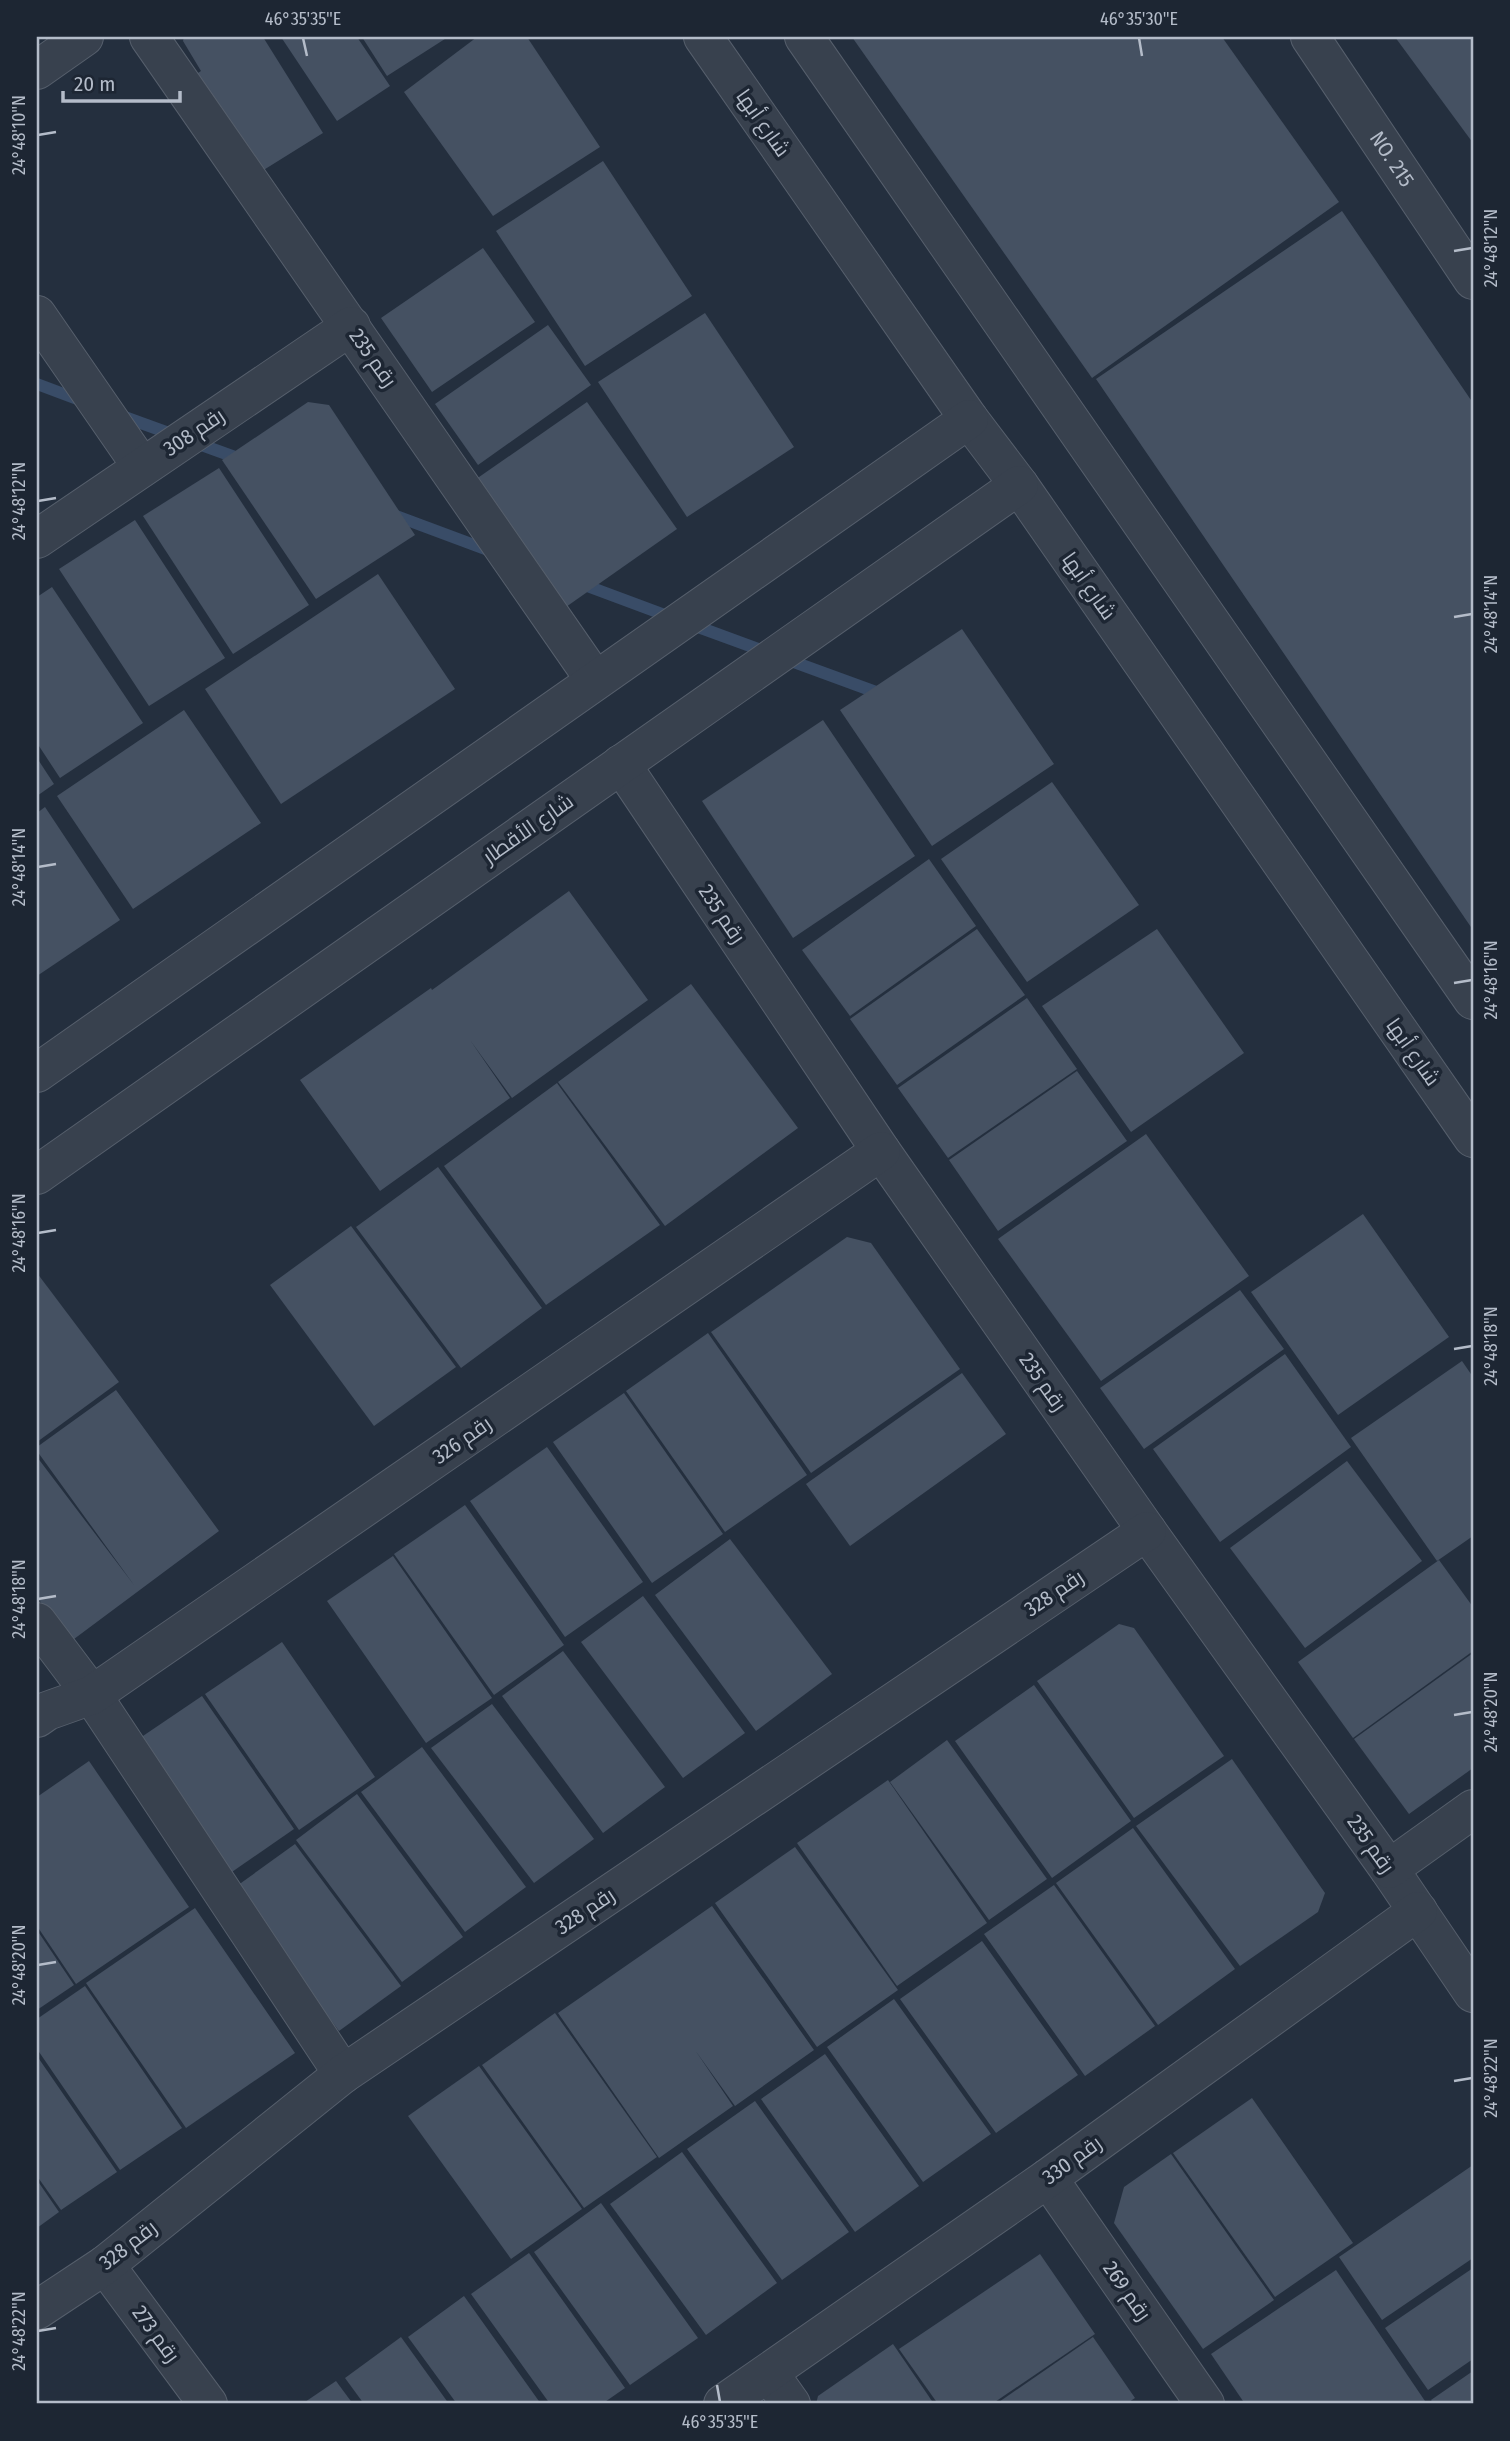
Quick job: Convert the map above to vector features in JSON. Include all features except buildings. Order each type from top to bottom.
[{"type":"street","points":[[37,70],[84,37]]},
{"type":"street","name":"رقم 235","points":[[149,37],[595,680]]},
{"type":"street","name":"شارع أبها","points":[[702,37],[969,419],[1019,485],[1473,1138]]},
{"type":"street","points":[[803,37],[1473,1000]]},
{"type":"street","name":"NO. 215","points":[[1310,37],[1473,280]]},
{"type":"street","points":[[37,315],[142,467]]},
{"type":"street","name":"رقم 308","points":[[37,539],[351,326]]},
{"type":"street","points":[[37,1073],[969,419]]},
{"type":"street","name":"شارع الأقطار","points":[[37,1175],[1019,485]]},
{"type":"street","name":"رقم 235","points":[[621,764],[881,1151],[1147,1531],[1389,1869],[1473,1993]]},
{"type":"street","name":"رقم 326","points":[[37,1718],[47,1711],[92,1695],[881,1151]]},
{"type":"street","name":"رقم 328","points":[[37,2310],[105,2265],[343,2074],[1147,1531]]},
{"type":"street","points":[[37,1622],[92,1695],[343,2074]]},
{"type":"street","points":[[1389,1869],[1473,1809]]},
{"type":"street","name":"رقم 330","points":[[723,2404],[1048,2178],[1418,1911]]},
{"type":"street","name":"رقم 269","points":[[1048,2178],[1205,2404]]},
{"type":"street","name":"رقم 273","points":[[105,2265],[208,2404]]},
{"type":"street","points":[[769,2374],[790,2404]]},
{"type":"waterway","points":[[37,384],[85,402]]},
{"type":"waterway","points":[[119,415],[243,460]]},
{"type":"waterway","points":[[391,514],[493,552]]},
{"type":"waterway","points":[[579,583],[673,618]]},
{"type":"waterway","points":[[690,624],[884,695]]}]
